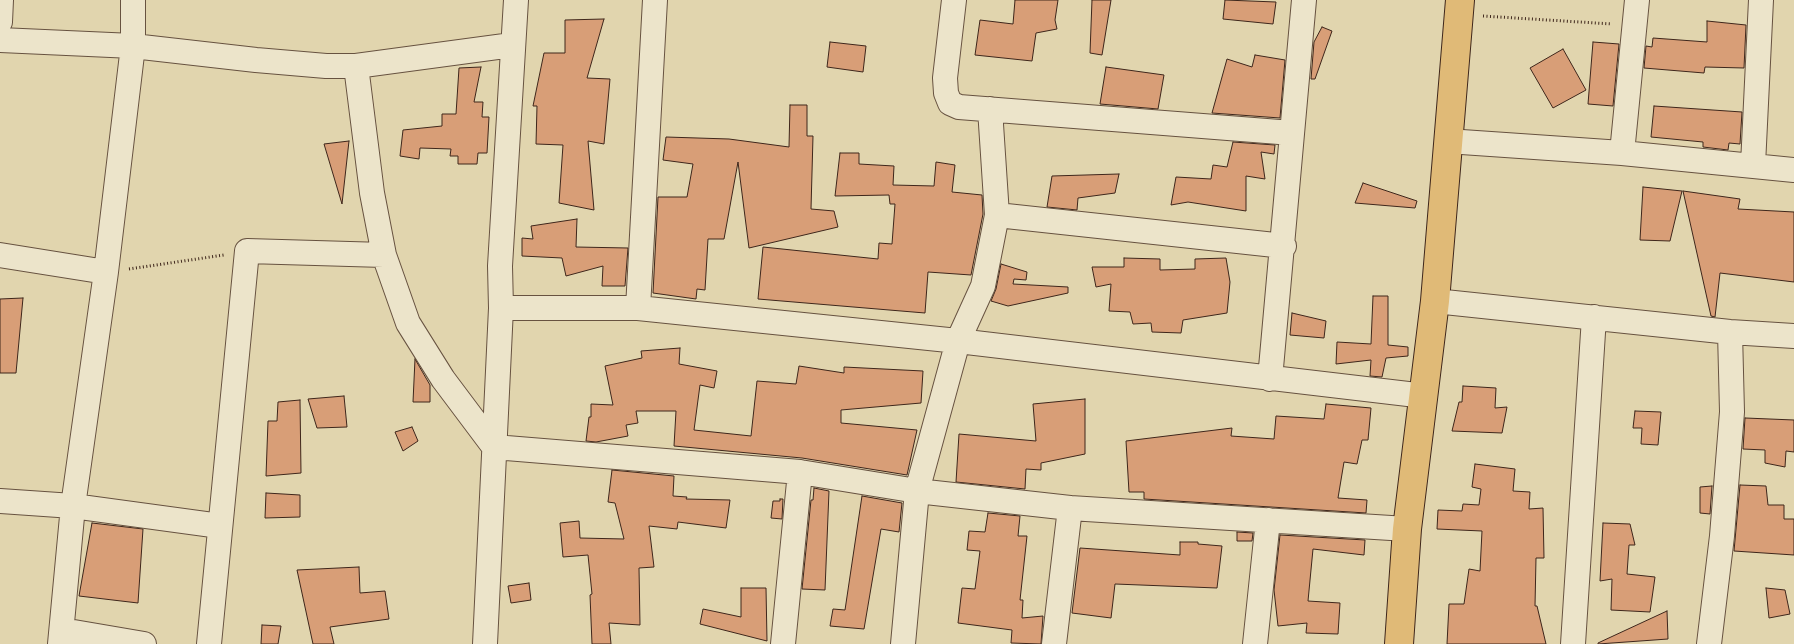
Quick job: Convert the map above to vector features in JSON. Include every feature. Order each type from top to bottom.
[{"type":"main road","points":[[1399,644],[1408,529],[1435,301],[1459,7]]},
{"type":"street","points":[[0,22],[1,0]]},
{"type":"street","points":[[133,0],[133,46],[106,272],[74,506],[61,637],[144,644]]},
{"type":"street","points":[[485,644],[501,308],[500,266],[516,0]]},
{"type":"street","points":[[638,308],[655,0]]},
{"type":"street","points":[[954,0],[945,78],[946,93],[950,103],[959,107],[1292,133]]},
{"type":"street","points":[[1270,378],[1284,246],[1304,0]]},
{"type":"street","points":[[1622,153],[1637,0]]},
{"type":"street","points":[[1753,165],[1761,0]]},
{"type":"street","points":[[0,40],[133,46],[256,60],[356,66],[512,46]]},
{"type":"street","points":[[356,66],[372,193],[384,256],[408,323],[443,379],[494,447],[800,472],[917,491],[1070,508],[1408,529]]},
{"type":"street","points":[[902,644],[917,491],[958,341],[983,286],[997,215],[990,109]]},
{"type":"street","points":[[1447,141],[1622,153],[1794,170]]},
{"type":"street","points":[[997,215],[1284,246]]},
{"type":"street","points":[[209,644],[247,251],[384,256]]},
{"type":"street","points":[[0,255],[106,272]]},
{"type":"street","points":[[1435,301],[1730,332],[1794,336]]},
{"type":"street","points":[[501,308],[638,308],[958,341],[1425,396]]},
{"type":"street","points":[[1573,644],[1594,317]]},
{"type":"street","points":[[1710,644],[1721,545],[1732,412],[1730,332]]},
{"type":"street","points":[[783,644],[800,472]]},
{"type":"street","points":[[0,501],[74,506],[220,526]]},
{"type":"street","points":[[1054,644],[1070,508]]},
{"type":"street","points":[[1255,644],[1268,520]]},
{"type":"path","points":[[1459,7],[1635,26]]},
{"type":"path","points":[[106,272],[247,251]]},
{"type":"building","points":[[1015,0],[1058,0],[1055,20],[1057,29],[1036,33],[1032,61],[975,55],[980,20],[1013,24]]},
{"type":"building","points":[[1092,0],[1111,0],[1102,55],[1090,53]]},
{"type":"building","points":[[1225,0],[1276,2],[1273,24],[1223,19]]},
{"type":"building","points":[[604,19],[587,78],[610,79],[604,144],[588,141],[594,210],[559,203],[563,145],[536,144],[537,106],[533,106],[544,53],[565,53],[565,20]]},
{"type":"building","points":[[1707,21],[1746,25],[1744,68],[1705,67],[1704,73],[1644,68],[1646,46],[1652,47],[1653,38],[1707,42]]},
{"type":"building","points":[[1322,27],[1332,31],[1315,79],[1311,79],[1314,42]]},
{"type":"building","points":[[830,42],[866,46],[863,72],[827,67]]},
{"type":"building","points":[[1593,42],[1619,44],[1613,106],[1588,104]]},
{"type":"building","points":[[1563,49],[1586,90],[1553,108],[1530,68]]},
{"type":"building","points":[[1255,55],[1285,60],[1280,118],[1212,113],[1227,59],[1252,67]]},
{"type":"building","points":[[481,67],[474,102],[483,102],[482,117],[489,117],[487,153],[478,153],[477,164],[458,164],[458,156],[450,156],[451,149],[420,148],[419,159],[400,156],[403,130],[442,126],[442,114],[456,114],[459,68]]},
{"type":"building","points":[[1106,67],[1164,75],[1158,109],[1100,104]]},
{"type":"building","points":[[790,105],[807,105],[807,136],[813,136],[811,209],[834,211],[838,227],[749,248],[738,162],[724,239],[708,239],[705,290],[697,289],[696,299],[653,293],[658,197],[687,197],[693,164],[663,160],[666,137],[729,139],[789,147]]},
{"type":"building","points":[[1654,106],[1742,112],[1740,144],[1729,143],[1728,150],[1703,147],[1703,142],[1651,137]]},
{"type":"building","points":[[349,141],[342,204],[324,144]]},
{"type":"building","points":[[1233,142],[1275,145],[1274,154],[1261,152],[1265,179],[1246,176],[1246,211],[1188,202],[1171,205],[1176,177],[1211,179],[1213,165],[1227,167]]},
{"type":"building","points":[[840,153],[859,153],[859,164],[894,166],[893,185],[934,186],[936,162],[955,165],[952,192],[982,195],[983,214],[971,275],[928,272],[925,313],[758,299],[763,247],[878,259],[879,243],[892,244],[895,204],[890,204],[889,195],[835,196]]},
{"type":"building","points":[[1119,174],[1115,193],[1078,198],[1077,210],[1047,207],[1052,176]]},
{"type":"building","points":[[1363,183],[1417,201],[1415,208],[1355,203]]},
{"type":"building","points":[[1643,187],[1682,191],[1670,241],[1640,240]]},
{"type":"building","points":[[1683,191],[1740,199],[1738,209],[1794,212],[1794,282],[1720,273],[1715,317],[1711,316]]},
{"type":"building","points":[[577,219],[576,247],[628,248],[625,286],[602,286],[603,266],[566,276],[562,258],[522,256],[522,238],[533,239],[531,226]]},
{"type":"building","points":[[1124,258],[1160,259],[1160,270],[1195,269],[1195,259],[1226,258],[1230,282],[1227,313],[1183,320],[1181,333],[1152,332],[1151,323],[1133,324],[1130,312],[1109,311],[1111,284],[1096,287],[1092,267],[1124,267]]},
{"type":"building","points":[[1001,264],[1027,272],[1026,280],[1014,279],[1013,284],[1068,287],[1068,293],[1008,306],[991,301],[996,289]]},
{"type":"building","points":[[1373,296],[1388,296],[1388,345],[1408,347],[1408,356],[1386,358],[1382,377],[1370,376],[1371,360],[1336,364],[1337,342],[1371,344]]},
{"type":"building","points":[[23,298],[16,373],[0,373],[0,299]]},
{"type":"building","points":[[1292,313],[1326,321],[1324,338],[1290,335]]},
{"type":"building","points":[[680,348],[679,364],[717,371],[714,388],[700,385],[694,430],[751,436],[757,381],[796,384],[799,366],[844,373],[844,367],[923,371],[921,403],[841,410],[841,423],[917,430],[907,475],[802,458],[674,446],[676,411],[636,411],[638,423],[626,425],[628,436],[596,442],[586,441],[589,417],[591,417],[591,404],[613,405],[605,366],[642,358],[641,351]]},
{"type":"building","points":[[415,359],[430,385],[430,402],[413,402]]},
{"type":"building","points":[[1463,386],[1496,388],[1495,408],[1507,407],[1502,433],[1452,431],[1459,402],[1462,402]]},
{"type":"building","points":[[344,396],[347,427],[317,428],[308,399]]},
{"type":"building","points":[[1085,399],[1085,454],[1041,463],[1041,470],[1026,469],[1025,489],[956,482],[959,434],[1036,441],[1033,404]]},
{"type":"building","points":[[300,400],[301,473],[266,476],[268,421],[277,421],[278,402]]},
{"type":"building","points":[[1326,404],[1371,408],[1368,440],[1362,440],[1357,464],[1344,462],[1338,498],[1367,500],[1366,513],[1144,499],[1144,492],[1129,492],[1126,441],[1232,428],[1231,436],[1274,439],[1276,416],[1324,419]]},
{"type":"building","points":[[1635,411],[1661,412],[1658,445],[1641,444],[1642,428],[1633,428]]},
{"type":"building","points":[[1745,418],[1794,420],[1794,452],[1786,451],[1785,467],[1765,463],[1765,450],[1743,449]]},
{"type":"building","points":[[412,427],[418,441],[403,451],[395,432]]},
{"type":"building","points":[[1475,464],[1515,469],[1513,491],[1530,492],[1529,509],[1543,508],[1544,558],[1536,558],[1535,606],[1537,606],[1546,644],[1447,644],[1449,604],[1464,604],[1469,569],[1480,571],[1482,531],[1437,529],[1438,510],[1462,511],[1463,504],[1479,505],[1481,489],[1472,487]]},
{"type":"building","points":[[612,470],[674,476],[673,496],[687,497],[686,499],[730,500],[726,528],[678,522],[677,529],[649,526],[654,567],[639,568],[640,625],[609,623],[611,644],[592,644],[590,595],[592,594],[588,555],[563,557],[560,523],[579,521],[580,538],[624,539],[615,503],[608,502]]},
{"type":"building","points":[[1740,485],[1766,486],[1768,505],[1784,505],[1784,519],[1794,519],[1794,555],[1734,551]]},
{"type":"building","points":[[1712,486],[1710,514],[1700,513],[1700,487]]},
{"type":"building","points":[[814,488],[829,491],[825,590],[802,589],[811,500],[813,500]]},
{"type":"building","points":[[266,493],[300,495],[300,517],[265,518]]},
{"type":"building","points":[[862,496],[902,503],[899,532],[881,529],[864,629],[830,626],[833,609],[845,610]]},
{"type":"building","points":[[780,499],[783,499],[782,519],[771,518],[773,501],[780,501]]},
{"type":"building","points":[[988,513],[1020,516],[1018,536],[1027,536],[1020,600],[1023,600],[1022,618],[1043,616],[1041,644],[1011,643],[1012,630],[958,623],[962,588],[975,589],[980,551],[967,550],[969,531],[985,532]]},
{"type":"building","points":[[92,523],[143,529],[138,603],[79,596]]},
{"type":"building","points":[[1603,523],[1630,524],[1635,545],[1629,545],[1627,574],[1655,577],[1650,612],[1611,610],[1612,579],[1600,581]]},
{"type":"building","points":[[1237,532],[1253,533],[1252,541],[1237,541]]},
{"type":"building","points":[[1280,535],[1365,540],[1364,555],[1313,549],[1308,601],[1340,603],[1338,634],[1306,633],[1307,623],[1278,626],[1274,590]]},
{"type":"building","points":[[1180,542],[1198,542],[1198,544],[1222,546],[1217,588],[1115,584],[1111,618],[1072,613],[1080,548],[1180,555]]},
{"type":"building","points":[[359,567],[360,593],[385,591],[389,619],[330,627],[334,644],[313,644],[297,570]]},
{"type":"building","points":[[529,583],[531,600],[511,603],[508,586]]},
{"type":"building","points":[[741,588],[766,588],[767,641],[700,624],[703,609],[741,617]]},
{"type":"building","points":[[1766,588],[1785,590],[1790,614],[1769,618]]},
{"type":"building","points":[[1667,611],[1668,639],[1598,644],[1598,643]]},
{"type":"building","points":[[262,625],[281,626],[278,644],[261,644]]}]
